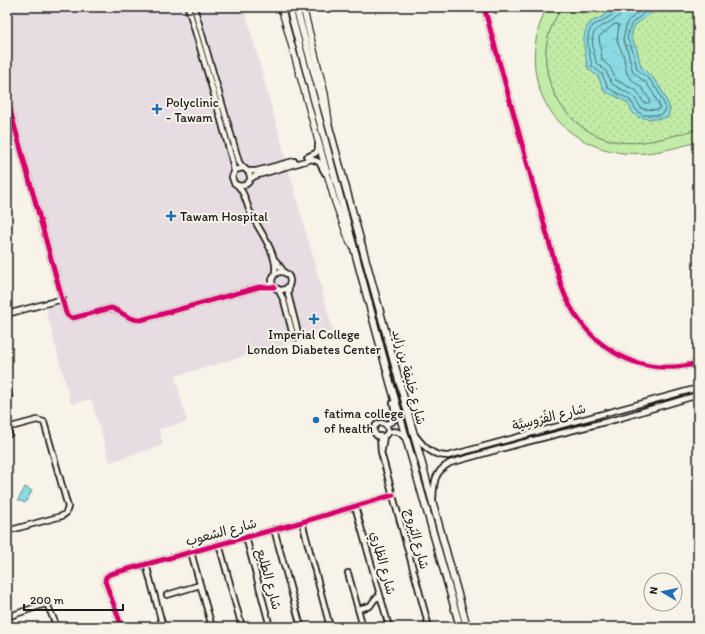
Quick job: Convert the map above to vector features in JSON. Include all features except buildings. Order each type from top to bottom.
[{"type":"highway","name":"شارع خليفة بن زايد","points":[[289,7],[390,382],[460,627]]},
{"type":"highway","name":"شارع خليفة بن زايد","points":[[296,7],[468,627]]},
{"type":"main road","name":"شارع خليفة بن زايد","points":[[281,7],[340,215],[355,254]]},
{"type":"main road","name":"شارع خليفة بن زايد","points":[[304,7],[325,94],[330,132]]},
{"type":"street","points":[[188,7],[213,89],[232,160],[234,171],[232,180],[244,194],[249,211],[264,237],[275,262],[276,268],[272,281],[284,301],[293,335],[296,337],[298,333],[288,294],[290,278],[278,264],[265,233],[250,206],[246,195],[249,181],[245,170],[239,162],[194,7]]},
{"type":"street","points":[[484,7],[561,285],[573,313],[582,326],[598,341],[614,353],[626,358],[642,364],[664,367],[686,366],[698,363]]},
{"type":"street","points":[[213,89],[216,90],[222,101]]},
{"type":"street","points":[[7,99],[68,316],[72,318],[111,308],[132,319],[139,320],[259,287],[279,272],[284,272]]},
{"type":"street","points":[[234,171],[238,169],[249,172],[256,171],[313,155],[318,151],[318,137]]},
{"type":"street","points":[[238,186],[243,186],[256,176],[314,159],[320,163],[330,181]]},
{"type":"street","points":[[259,287],[284,290],[289,286]]},
{"type":"street","points":[[7,314],[63,299]]},
{"type":"street","points":[[390,382],[395,416],[391,423],[378,424],[375,427],[375,432],[384,435],[392,431],[397,431],[406,440]]},
{"type":"street","points":[[7,387],[9,396],[7,401]]},
{"type":"street","name":"شارع الفُرُوسِيَّة","points":[[414,433],[428,450],[438,455],[448,456],[698,388]]},
{"type":"street","name":"شارع الفُرُوسِيَّة","points":[[433,500],[436,476],[450,463],[617,419],[698,395]]},
{"type":"street","points":[[617,419],[614,417],[615,414],[643,406],[648,402]]},
{"type":"street","points":[[7,418],[8,431],[37,420],[44,422],[68,507],[66,513],[62,516],[7,531]]},
{"type":"street","points":[[384,435],[388,428],[385,424]]},
{"type":"street","name":"شارع البُروج","points":[[384,435],[382,446],[383,457],[429,627]]},
{"type":"street","name":"شارع الشعوب","points":[[122,627],[106,584],[106,578],[110,574],[302,522],[393,495]]},
{"type":"street","name":"شارع الظاري","points":[[355,506],[389,627]]},
{"type":"street","points":[[302,522],[330,627]]},
{"type":"street","points":[[274,529],[301,627]]},
{"type":"street","name":"شارع الطليع","points":[[246,537],[270,627]]},
{"type":"street","points":[[219,544],[242,627]]},
{"type":"street","points":[[191,552],[212,627]]},
{"type":"street","points":[[146,564],[163,627]]},
{"type":"street","points":[[348,573],[363,627]]},
{"type":"street","points":[[167,595],[200,585]]},
{"type":"street","points":[[358,609],[370,606],[375,599],[380,596]]},
{"type":"street","points":[[7,617],[45,604],[48,606],[57,627]]},
{"type":"shaded area","name":"Tawam Hospital","points":[[7,7],[244,7],[333,331],[175,376],[187,422],[159,429],[163,445],[110,462],[91,399],[71,404],[45,306],[63,301],[7,91]]},
{"type":"green space","points":[[492,7],[514,7],[495,14]]},
{"type":"green space","points":[[547,7],[563,7],[552,26],[546,47],[546,68],[552,88],[562,106],[576,122],[593,134],[614,141],[635,143],[657,140],[698,129],[698,142],[651,152],[632,154],[623,153],[597,147],[575,135],[557,120],[544,101],[537,80],[534,56],[538,32]]},
{"type":"green space","points":[[563,7],[698,7],[698,129],[657,140],[635,143],[614,141],[593,134],[576,122],[562,106],[552,88],[546,68],[546,47],[552,26]]},
{"type":"water","points":[[624,7],[655,7],[654,11],[634,26],[631,38],[637,49],[641,67],[653,78],[661,89],[670,108],[668,117],[650,119],[637,116],[633,113],[625,101],[604,91],[598,76],[588,69],[584,46],[587,28],[591,22],[610,11]]},
{"type":"water","points":[[25,487],[32,491],[25,503],[18,500]]},
{"type":"cycle path","points":[[484,7],[561,285],[570,306],[582,324],[597,340],[614,352],[633,361],[653,366],[675,367],[698,363]]},
{"type":"cycle path","points":[[7,99],[68,316],[73,318],[111,308],[133,319],[141,320],[259,287],[274,287]]},
{"type":"cycle path","points":[[122,627],[105,581],[106,577],[110,574],[302,522],[393,495]]},
{"type":"place","name":"Polyclinic - Tawam","points":[[157,109]]},
{"type":"place","name":"Tawam Hospital","points":[[171,216]]},
{"type":"place","name":"Imperial College London Diabetes Center","points":[[314,319]]},
{"type":"place","name":"fatima college of health","points":[[316,420]]}]
